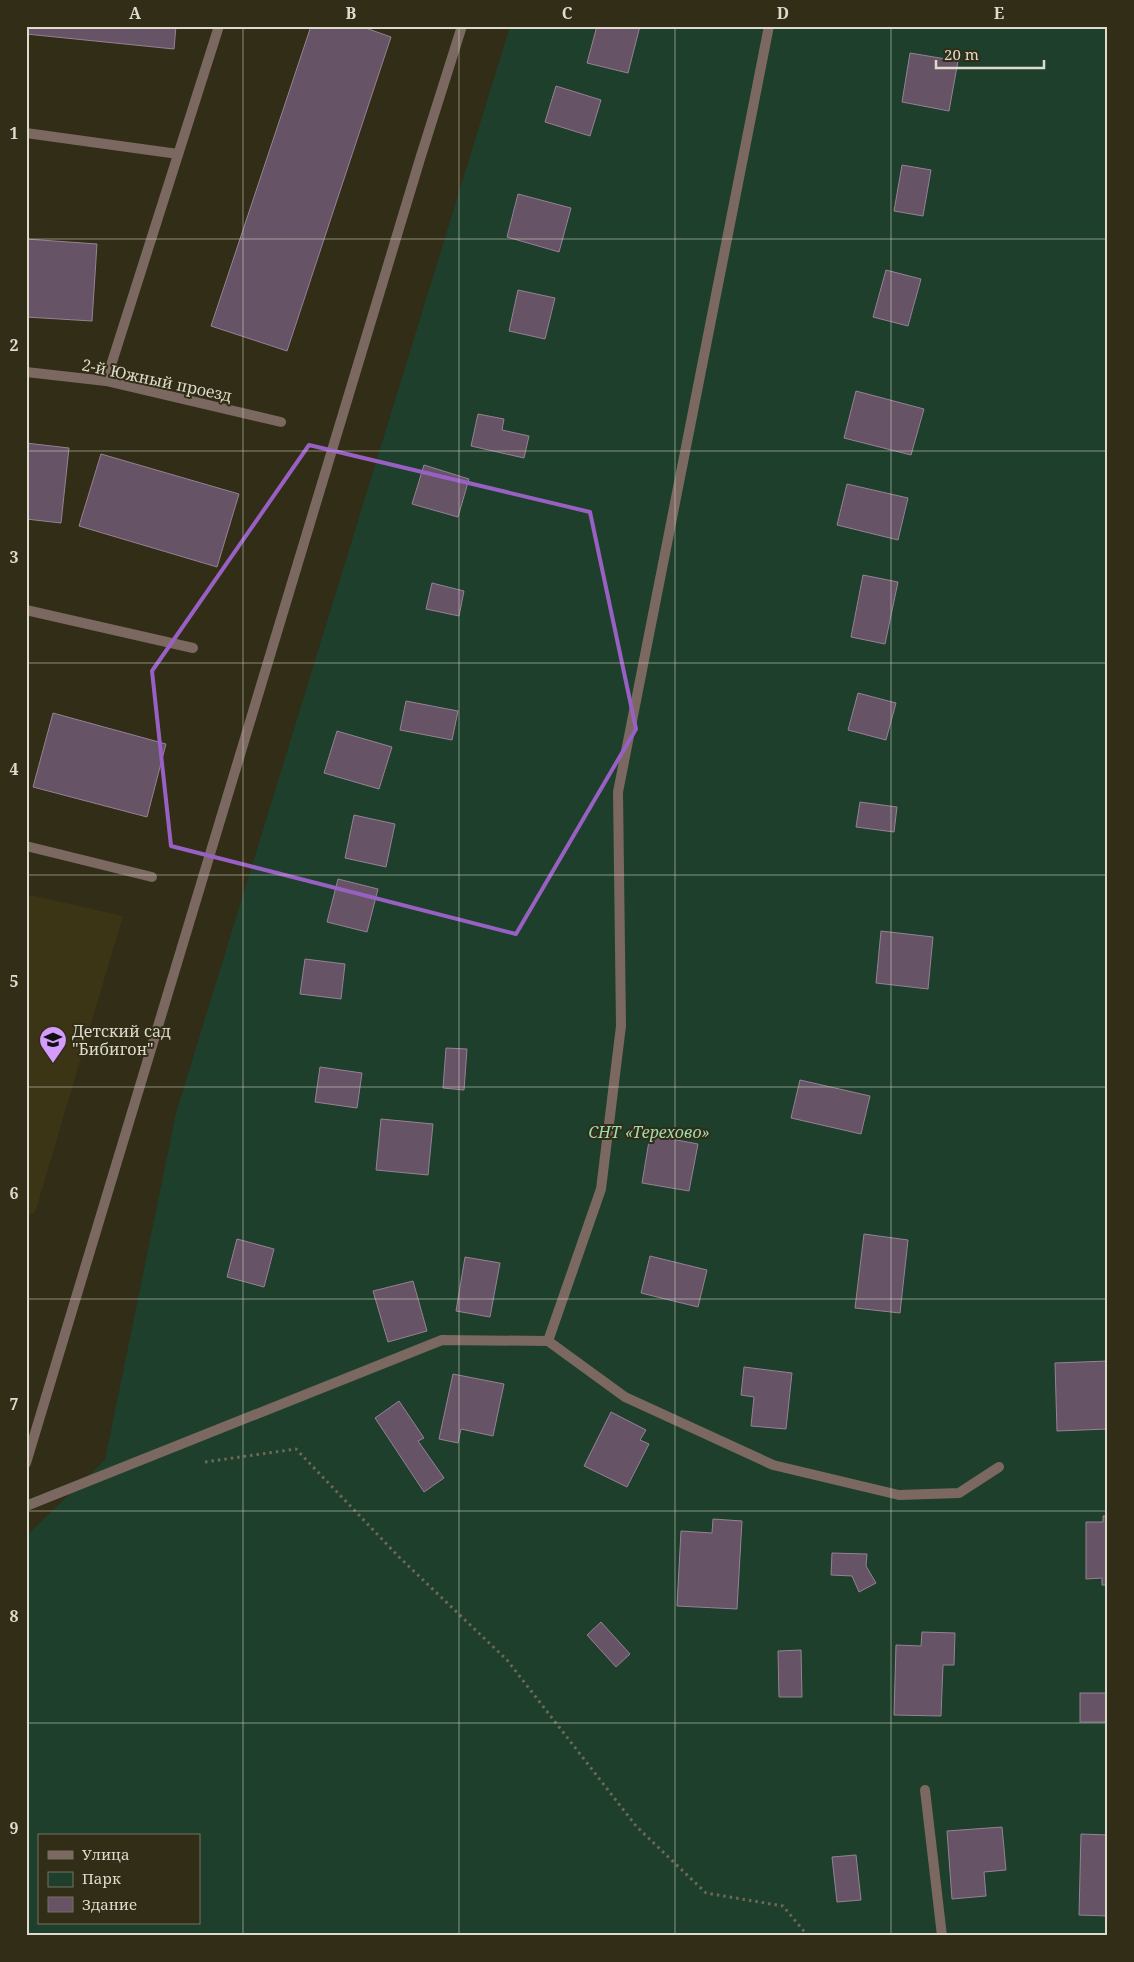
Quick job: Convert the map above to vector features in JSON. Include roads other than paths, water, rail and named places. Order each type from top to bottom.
[{"type":"street","points":[[106,381],[219,26]]},
{"type":"street","points":[[26,1463],[414,178],[462,26]]},
{"type":"street","points":[[548,1342],[601,1189],[621,1026],[618,792],[769,26]]},
{"type":"street","points":[[26,133],[178,154]]},
{"type":"street","name":"2-й Южный проезд","points":[[26,372],[106,381],[281,422]]},
{"type":"street","points":[[26,610],[193,648]]},
{"type":"street","points":[[26,846],[152,877]]},
{"type":"street","points":[[26,1506],[442,1340],[548,1342],[625,1397],[773,1465],[899,1495],[959,1493],[1000,1467]]},
{"type":"street","points":[[925,1790],[942,1936]]},
{"type":"place","name":"Детский сад \"Бибигон\"","points":[[53,1064]]},
{"type":"park label","name":"СНТ «Терехово»","points":[[649,1132]]}]
